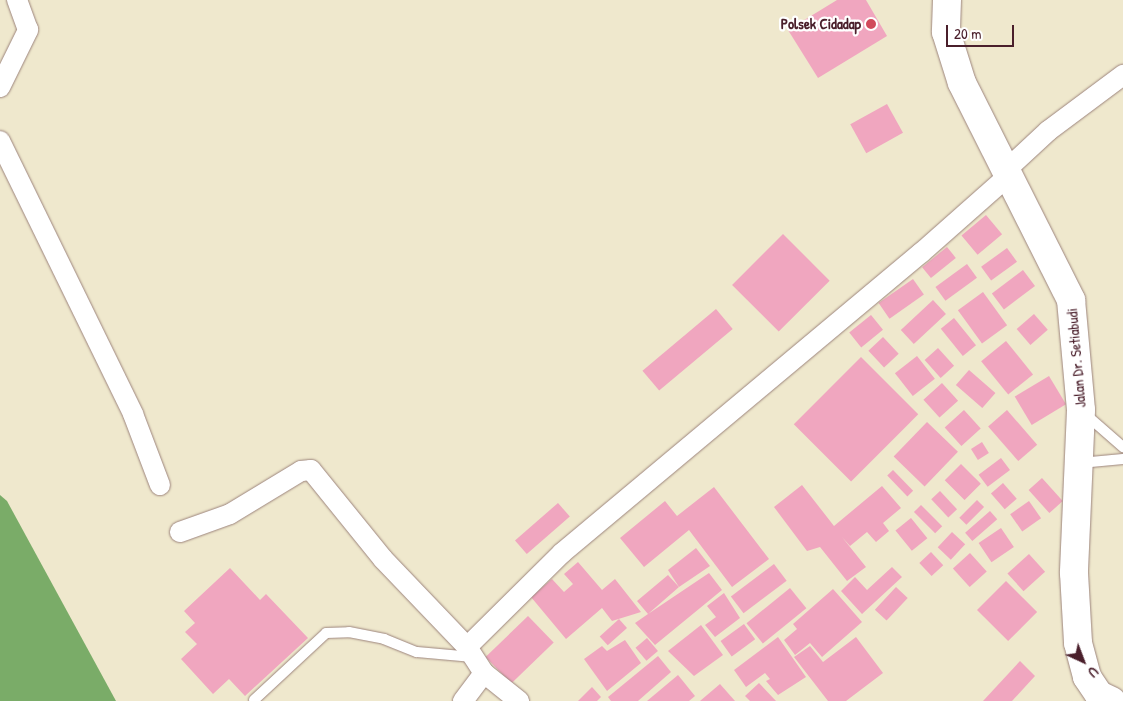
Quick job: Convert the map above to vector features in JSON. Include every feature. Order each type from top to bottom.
[{"type":"main road","name":"Jalan Dr. Setiabudi","points":[[945,2],[946,32],[962,83],[1006,174],[1071,300],[1081,410],[1074,573],[1078,643],[1087,677],[1101,699]]},
{"type":"street","points":[[0,86],[28,30],[17,0]]},
{"type":"street","points":[[463,701],[475,659],[562,553],[914,259],[1006,174],[1048,131],[1123,75]]},
{"type":"street","points":[[0,141],[133,414],[160,485]]},
{"type":"street","points":[[180,532],[230,514],[306,468],[316,476],[383,559],[475,659],[519,701]]},
{"type":"lane","points":[[1081,410],[1123,447]]},
{"type":"lane","points":[[1080,463],[1123,459]]},
{"type":"lane","points":[[254,700],[326,634],[349,632],[384,639],[417,652],[475,659]]},
{"type":"green space","points":[[0,495],[7,501],[116,701],[0,701]]},
{"type":"building","points":[[837,0],[866,0],[887,36],[818,78],[788,30]]},
{"type":"building","points":[[887,104],[903,133],[866,153],[850,124]]},
{"type":"building","points":[[986,215],[1002,234],[978,255],[961,236]]},
{"type":"building","points":[[783,234],[830,281],[779,332],[732,285]]},
{"type":"building","points":[[947,247],[956,258],[931,278],[922,267]]},
{"type":"building","points":[[1007,248],[1017,262],[991,281],[981,267]]},
{"type":"building","points":[[967,264],[977,278],[945,301],[935,287]]},
{"type":"building","points":[[1023,270],[1035,286],[1004,309],[992,293]]},
{"type":"building","points":[[913,279],[924,295],[889,319],[879,303]]},
{"type":"building","points":[[983,292],[1007,325],[982,343],[958,310]]},
{"type":"building","points":[[933,300],[946,314],[914,344],[901,330]]},
{"type":"building","points":[[716,309],[733,329],[659,391],[642,371]]},
{"type":"building","points":[[1034,314],[1048,330],[1030,345],[1017,329]]},
{"type":"building","points":[[871,315],[883,330],[861,347],[849,333]]},
{"type":"building","points":[[954,318],[976,345],[963,356],[941,329]]},
{"type":"building","points":[[883,337],[899,354],[884,367],[868,351]]},
{"type":"building","points":[[1006,341],[1033,374],[1008,395],[981,361]]},
{"type":"building","points":[[938,348],[954,366],[941,378],[925,360]]},
{"type":"building","points":[[917,356],[935,379],[913,396],[895,373]]},
{"type":"building","points":[[861,357],[918,414],[851,481],[794,424]]},
{"type":"building","points":[[969,370],[995,393],[982,408],[956,385]]},
{"type":"building","points":[[1049,376],[1066,404],[1032,425],[1015,397]]},
{"type":"building","points":[[942,383],[958,401],[939,418],[923,400]]},
{"type":"building","points":[[964,410],[981,429],[961,446],[945,427]]},
{"type":"building","points":[[1007,410],[1037,445],[1018,461],[988,426]]},
{"type":"building","points":[[927,422],[958,452],[925,486],[894,457]]},
{"type":"building","points":[[982,442],[989,453],[978,460],[971,449]]},
{"type":"building","points":[[1001,458],[1010,470],[988,487],[979,475]]},
{"type":"building","points":[[961,464],[981,484],[965,500],[945,480]]},
{"type":"building","points":[[893,470],[913,491],[907,496],[887,476]]},
{"type":"building","points":[[1042,478],[1063,501],[1049,513],[1029,490]]},
{"type":"building","points":[[1003,483],[1017,499],[1005,509],[991,493]]},
{"type":"building","points":[[802,485],[834,526],[882,486],[901,508],[883,523],[889,531],[876,542],[867,532],[850,546],[842,537],[866,567],[847,581],[820,547],[807,551],[774,507]]},
{"type":"building","points":[[714,487],[769,559],[732,587],[689,530],[644,567],[620,538],[665,501],[677,516]]},
{"type":"building","points":[[940,491],[957,509],[948,517],[931,499]]},
{"type":"building","points":[[977,500],[984,507],[966,525],[959,518]]},
{"type":"building","points":[[1029,501],[1041,518],[1022,531],[1010,514]]},
{"type":"building","points":[[558,503],[570,517],[527,554],[515,540]]},
{"type":"building","points":[[921,505],[942,526],[935,533],[914,512]]},
{"type":"building","points":[[990,511],[997,519],[972,541],[965,533]]},
{"type":"building","points":[[911,518],[927,538],[912,551],[895,531]]},
{"type":"building","points":[[1001,528],[1014,547],[991,562],[979,543]]},
{"type":"building","points":[[952,532],[965,544],[951,560],[938,547]]},
{"type":"building","points":[[696,548],[710,566],[679,587],[668,570]]},
{"type":"building","points":[[931,552],[943,565],[932,576],[919,563]]},
{"type":"building","points":[[970,553],[987,572],[970,587],[953,568]]},
{"type":"building","points":[[1029,554],[1045,572],[1024,591],[1007,573]]},
{"type":"building","points":[[578,562],[602,590],[615,579],[641,612],[612,621],[602,608],[566,639],[531,597],[552,579],[564,592],[573,584],[564,574]]},
{"type":"building","points":[[774,564],[787,581],[744,613],[731,596]]},
{"type":"building","points":[[892,567],[902,577],[862,614],[841,591],[855,577],[867,590]]},
{"type":"building","points":[[230,568],[260,600],[266,594],[308,638],[245,696],[229,679],[213,694],[181,659],[197,644],[185,632],[195,623],[184,611]]},
{"type":"building","points":[[709,573],[722,590],[655,645],[635,623]]},
{"type":"building","points":[[668,575],[679,587],[648,614],[637,601]]},
{"type":"building","points":[[1006,581],[1037,612],[1008,641],[977,610]]},
{"type":"building","points":[[896,587],[908,598],[887,621],[875,610]]},
{"type":"building","points":[[790,588],[806,608],[763,643],[746,623]]},
{"type":"building","points":[[833,589],[862,622],[822,657],[810,643],[795,655],[784,640],[797,629],[793,624]]},
{"type":"building","points":[[724,593],[740,618],[715,637],[705,625],[716,617],[707,606]]},
{"type":"building","points":[[528,616],[554,643],[511,684],[486,657]]},
{"type":"building","points":[[619,619],[627,628],[608,645],[600,636]]},
{"type":"building","points":[[744,624],[755,639],[732,656],[721,641]]},
{"type":"building","points":[[701,625],[723,655],[694,676],[668,651]]},
{"type":"building","points":[[778,637],[806,677],[778,695],[766,681],[770,679],[765,673],[746,687],[734,670]]},
{"type":"building","points":[[856,637],[883,673],[846,701],[828,701],[794,657],[810,646],[823,662]]},
{"type":"building","points":[[647,638],[658,651],[646,661],[636,648]]},
{"type":"building","points":[[625,640],[641,663],[607,691],[584,659],[602,646],[607,651]]},
{"type":"building","points":[[658,656],[671,672],[638,701],[611,701],[608,697]]},
{"type":"building","points":[[1020,661],[1035,676],[1012,701],[983,701]]},
{"type":"building","points":[[678,675],[695,696],[689,701],[647,701]]},
{"type":"building","points":[[759,683],[776,701],[750,701],[745,696]]},
{"type":"building","points":[[720,684],[735,701],[700,701]]},
{"type":"building","points":[[592,687],[601,697],[597,701],[578,701]]},
{"type":"place","name":"Polsek Cidadap","points":[[871,24]]}]
